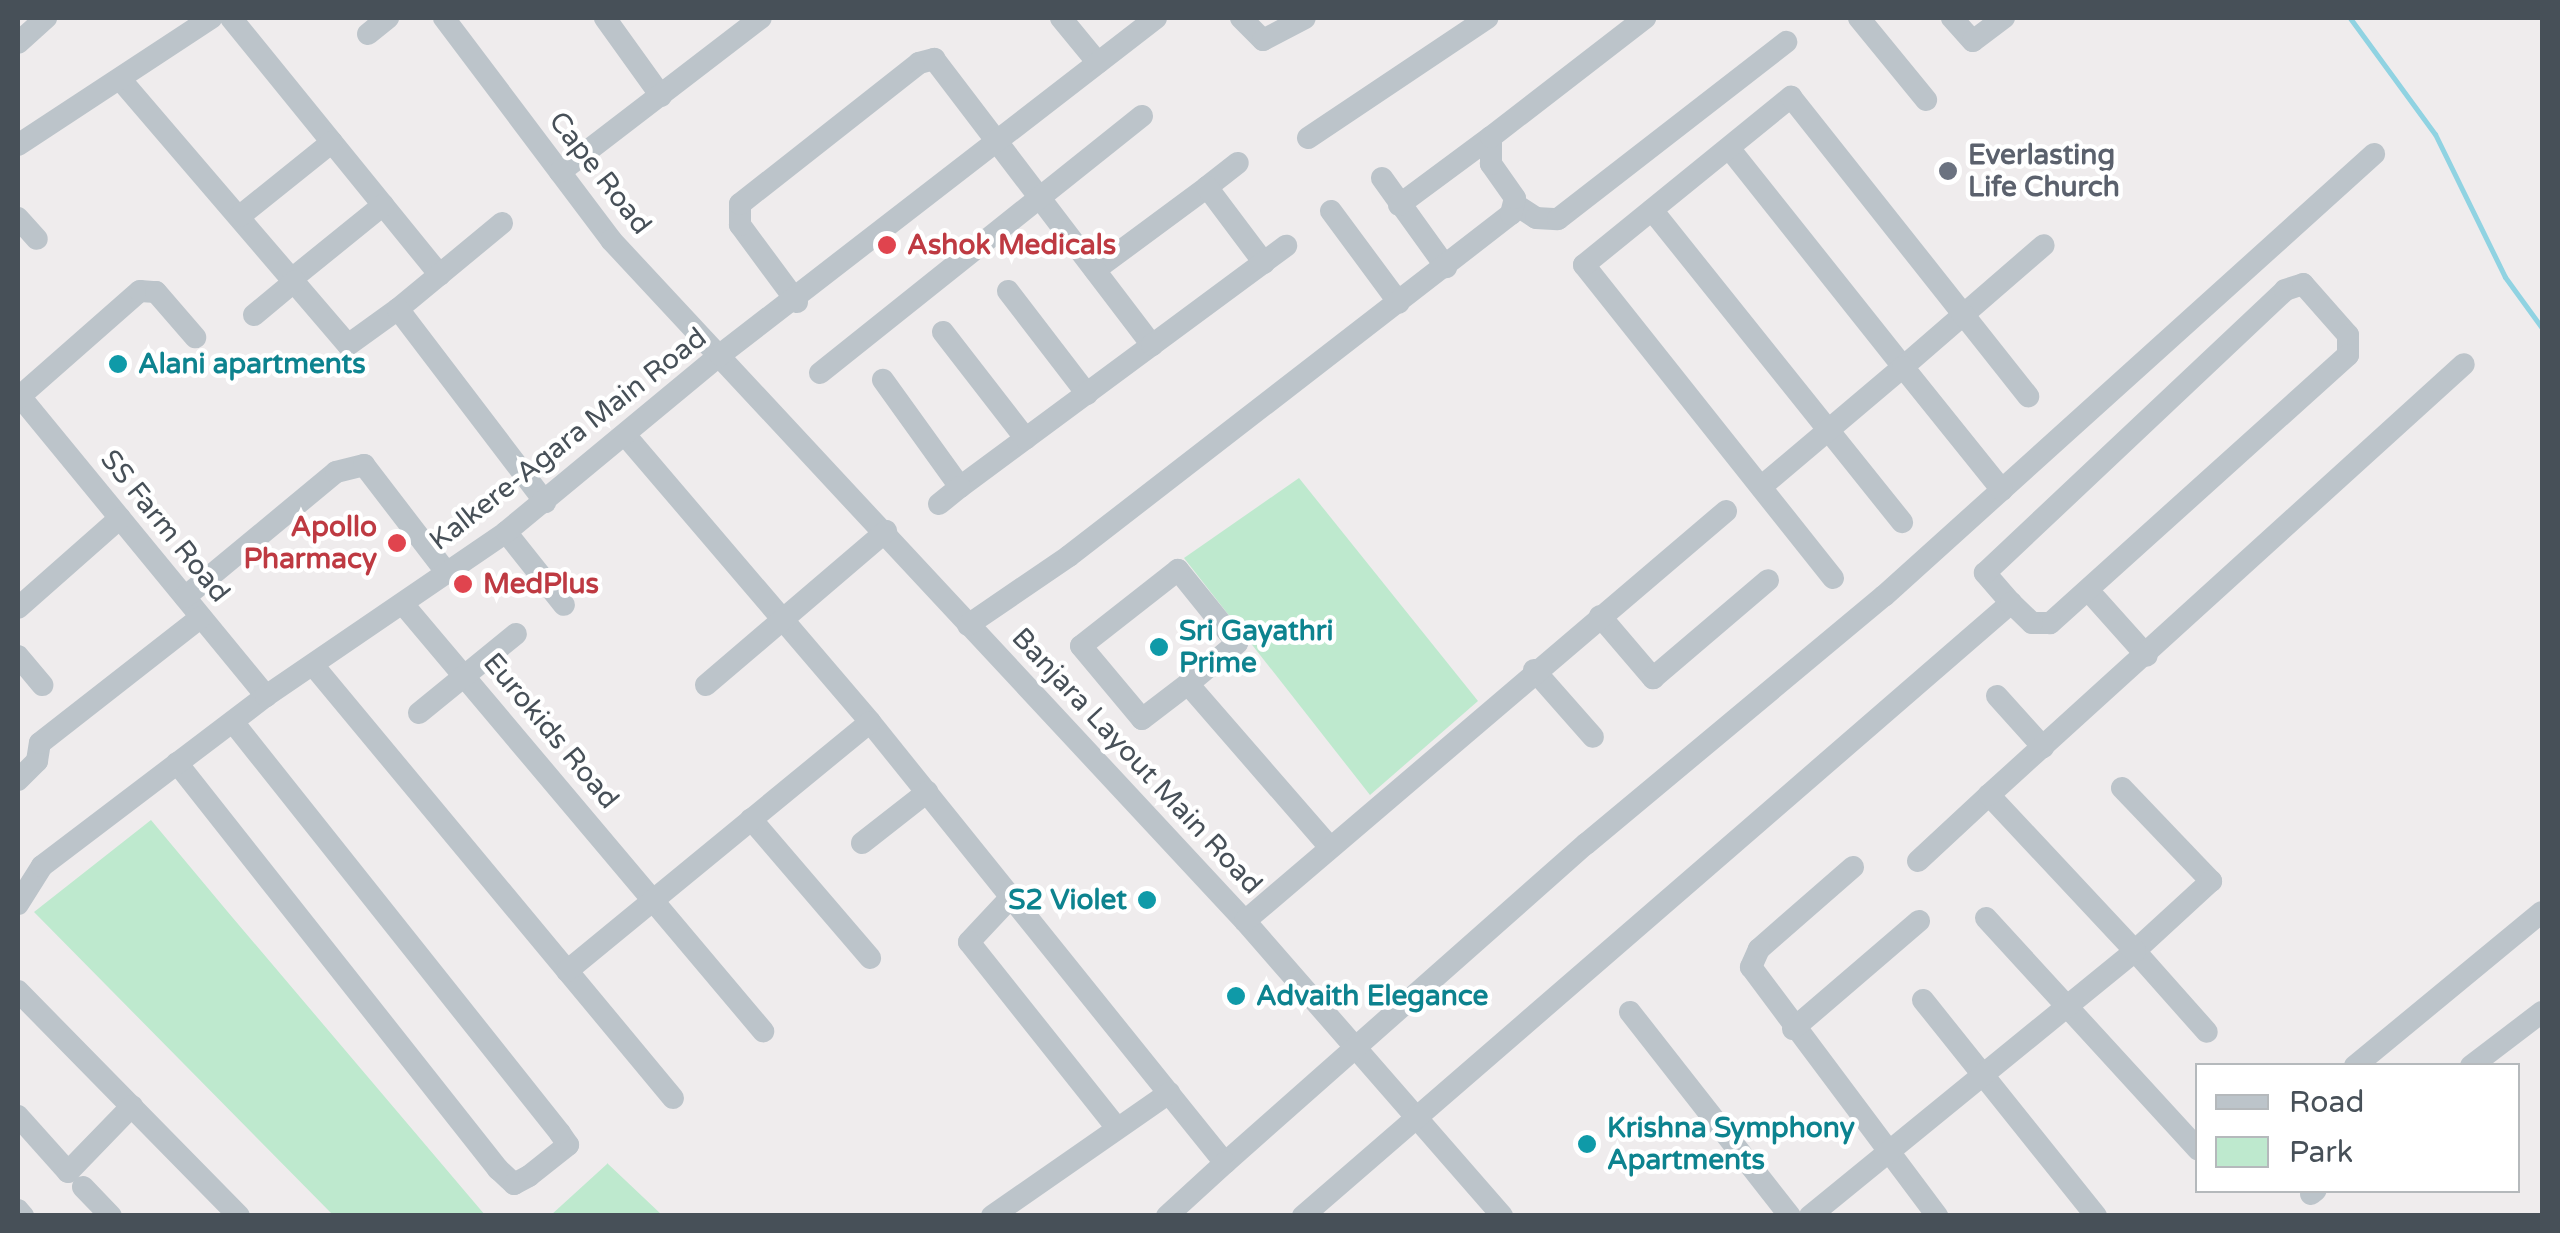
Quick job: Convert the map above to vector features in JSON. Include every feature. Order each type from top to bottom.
[{"type":"street","points":[[18,43],[46,18]]},
{"type":"street","points":[[18,145],[211,18]]},
{"type":"street","points":[[231,18],[440,275]]},
{"type":"street","points":[[368,34],[388,18]]},
{"type":"street","name":"Cape Road","points":[[444,18],[611,240],[720,355]]},
{"type":"street","points":[[605,18],[661,96]]},
{"type":"street","points":[[560,172],[762,18]]},
{"type":"street","points":[[1061,18],[1098,64]]},
{"type":"street","name":"Kalkere-Agara Main Road","points":[[18,904],[42,866],[266,696],[506,532],[720,355],[797,302],[1156,18]]},
{"type":"street","points":[[1241,18],[1263,40],[1305,18]]},
{"type":"street","points":[[1308,138],[1487,18]]},
{"type":"street","points":[[1399,205],[1645,18]]},
{"type":"street","points":[[1859,18],[1926,100]]},
{"type":"street","points":[[1952,18],[1973,41],[2004,18]]},
{"type":"street","points":[[1492,137],[1491,164],[1516,205],[1536,218],[1558,219],[1786,42]]},
{"type":"street","points":[[797,302],[740,225],[738,210],[745,198],[926,59],[950,74],[1152,345]]},
{"type":"street","points":[[120,78],[348,346],[502,224]]},
{"type":"street","points":[[1834,578],[1584,266],[1792,97],[2028,396]]},
{"type":"street","points":[[820,373],[1142,116]]},
{"type":"street","points":[[240,216],[332,142]]},
{"type":"street","points":[[1729,148],[2002,490]]},
{"type":"street","points":[[1167,1216],[2002,490],[2374,154]]},
{"type":"street","points":[[1095,270],[1238,163]]},
{"type":"street","points":[[1382,178],[1446,267]]},
{"type":"street","points":[[1207,187],[1264,262]]},
{"type":"street","points":[[254,316],[384,205]]},
{"type":"street","points":[[968,625],[1068,556],[1446,267],[1516,205]]},
{"type":"street","points":[[1652,210],[1902,522]]},
{"type":"street","points":[[1332,211],[1399,303]]},
{"type":"street","points":[[18,218],[37,239]]},
{"type":"street","points":[[1761,487],[2044,244]]},
{"type":"street","points":[[939,504],[1286,246]]},
{"type":"street","points":[[2303,284],[2348,335],[2348,355],[2050,623],[2032,623],[2011,603],[1985,573],[2286,290],[2303,284]]},
{"type":"street","points":[[18,397],[140,291],[156,292],[196,337]]},
{"type":"street","points":[[1008,291],[1088,394]]},
{"type":"street","points":[[398,310],[544,502]]},
{"type":"street","points":[[944,332],[1026,439]]},
{"type":"street","name":"Banjara Layout Main Road","points":[[720,355],[1245,921],[1358,1048],[1494,1213]]},
{"type":"street","points":[[1918,861],[2464,364]]},
{"type":"street","points":[[883,380],[960,487]]},
{"type":"street","name":"SS Farm Road","points":[[18,397],[266,696]]},
{"type":"street","points":[[626,436],[787,621],[1225,1163]]},
{"type":"street","points":[[185,597],[336,472],[364,465],[447,573]]},
{"type":"street","points":[[1245,921],[1534,670],[1726,511]]},
{"type":"street","points":[[18,608],[120,518]]},
{"type":"street","points":[[706,685],[787,621],[886,531]]},
{"type":"street","points":[[506,532],[564,604]]},
{"type":"street","points":[[1178,570],[1237,643],[1188,684],[1142,719],[1081,646],[1178,570]]},
{"type":"street","points":[[1600,616],[1654,678],[1768,580]]},
{"type":"street","points":[[2096,599],[2147,656]]},
{"type":"street","points":[[1302,1216],[2011,603]]},
{"type":"street","name":"Eurokids Road","points":[[403,604],[762,1031]]},
{"type":"street","points":[[18,780],[37,762],[40,743],[201,617]]},
{"type":"street","points":[[419,713],[516,634]]},
{"type":"street","points":[[18,656],[42,685]]},
{"type":"street","points":[[313,664],[672,1098]]},
{"type":"street","points":[[1534,670],[1594,737]]},
{"type":"street","points":[[1188,684],[1329,846]]},
{"type":"street","points":[[1996,696],[2043,747]]},
{"type":"street","points":[[177,763],[498,1169],[514,1184],[529,1176],[568,1145],[233,722]]},
{"type":"street","points":[[567,972],[870,722]]},
{"type":"street","points":[[1810,1216],[2134,951],[2211,881],[2122,788]]},
{"type":"street","points":[[862,843],[927,792]]},
{"type":"street","points":[[1989,795],[2207,1032]]},
{"type":"street","points":[[751,818],[870,958]]},
{"type":"street","points":[[1854,868],[1752,959],[1754,976],[1884,1152],[1937,1216]]},
{"type":"street","points":[[1012,896],[969,942],[1116,1127]]},
{"type":"street","points":[[2359,1063],[2542,912]]},
{"type":"street","points":[[1986,918],[2195,1146]]},
{"type":"street","points":[[1793,1029],[1919,920]]},
{"type":"street","points":[[1922,1000],[2096,1216]]},
{"type":"street","points":[[22,1006],[132,1106],[239,1216]]},
{"type":"street","points":[[1630,1012],[1790,1216]]},
{"type":"street","points":[[2475,1063],[2542,1012]]},
{"type":"street","points":[[992,1216],[1169,1093]]},
{"type":"street","points":[[18,1116],[68,1172],[132,1106]]},
{"type":"street","points":[[83,1187],[111,1216]]},
{"type":"street","points":[[18,1210],[23,1216]]},
{"type":"green space","points":[[1299,478],[1478,701],[1370,795],[1184,558]]},
{"type":"green space","points":[[151,820],[485,1215],[333,1215],[34,912]]},
{"type":"green space","points":[[607,1164],[662,1215],[551,1215]]},
{"type":"waterway","points":[[2350,18],[2435,134],[2505,277],[2542,328]]},
{"type":"place","name":"Everlasting Life Church","points":[[1948,171]]},
{"type":"place","name":"Ashok Medicals","points":[[887,245]]},
{"type":"place","name":"Alani apartments","points":[[118,364]]},
{"type":"place","name":"Apollo Pharmacy","points":[[397,543]]},
{"type":"place","name":"MedPlus","points":[[463,584]]},
{"type":"place","name":"Sri Gayathri Prime","points":[[1159,647]]},
{"type":"place","name":"S2 Violet","points":[[1147,900]]},
{"type":"place","name":"Advaith Elegance","points":[[1236,996]]},
{"type":"place","name":"Krishna Symphony Apartments","points":[[1587,1144]]}]
